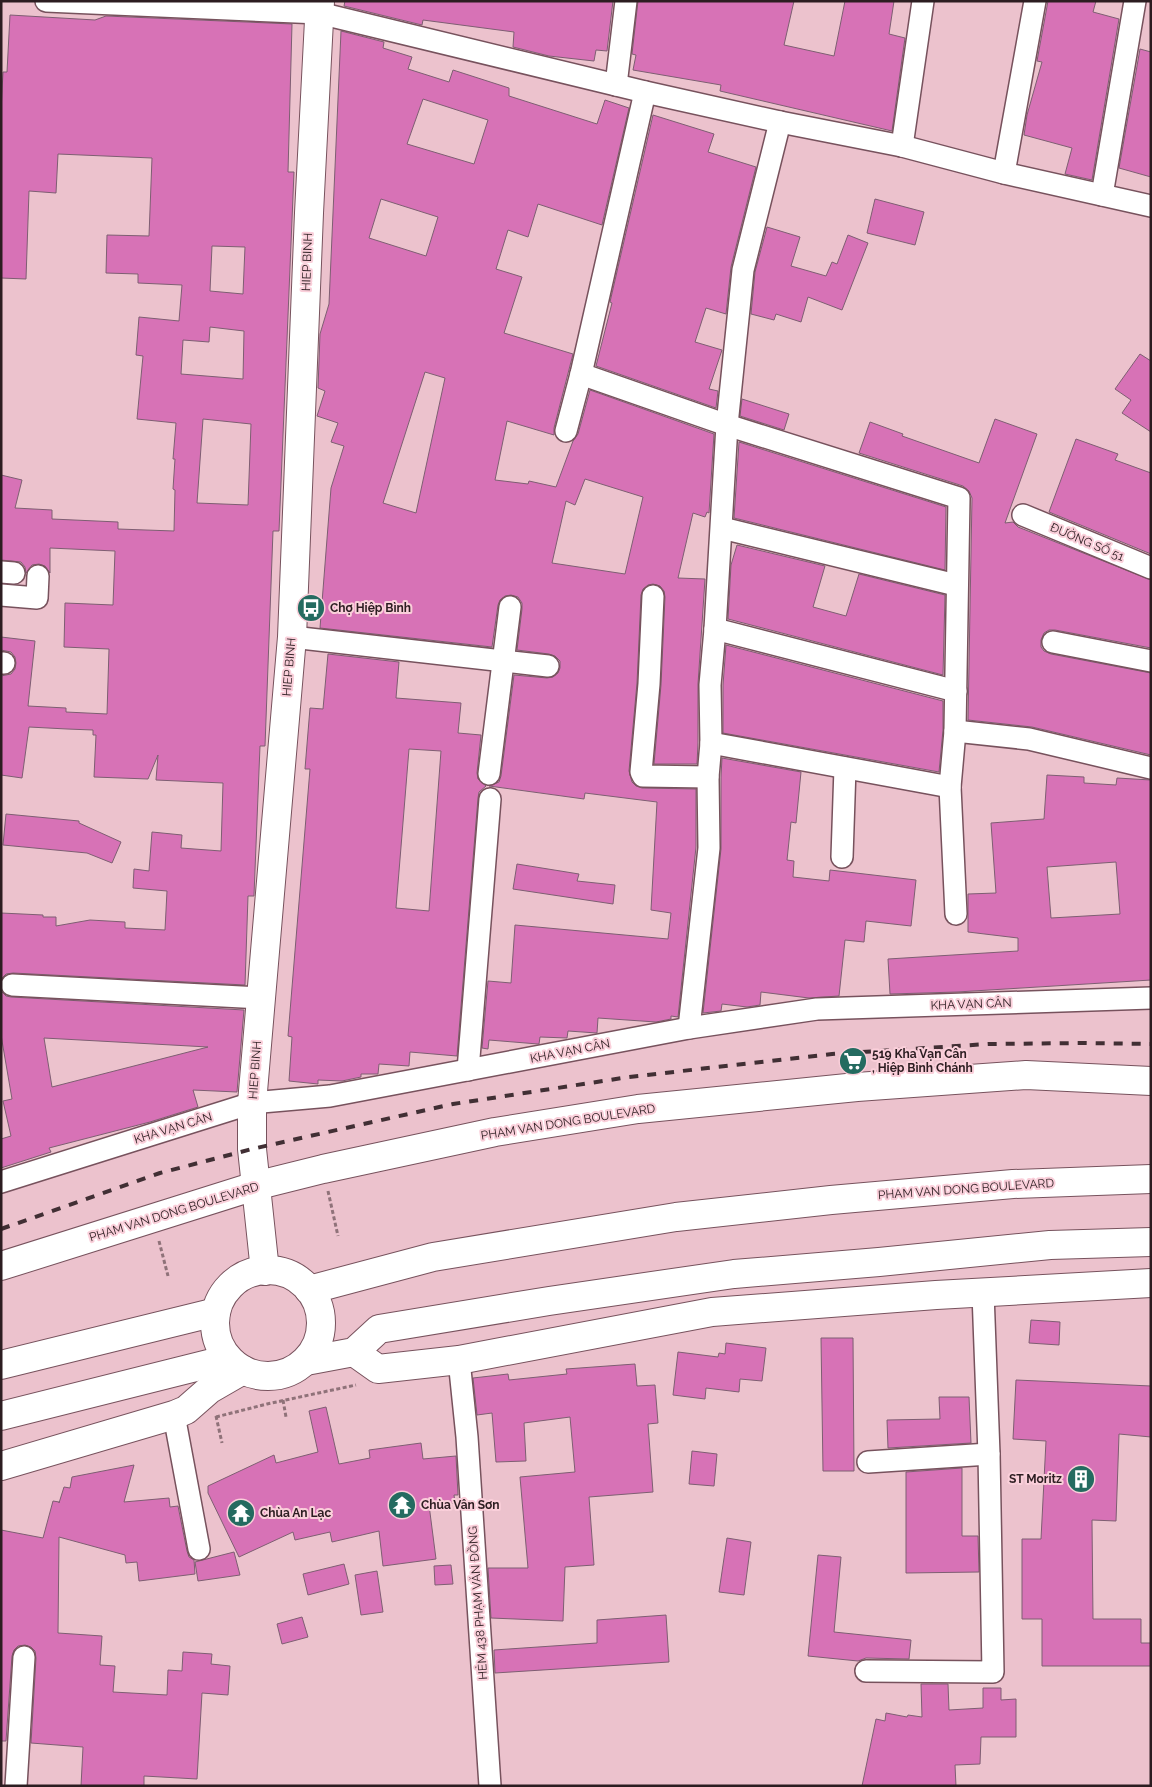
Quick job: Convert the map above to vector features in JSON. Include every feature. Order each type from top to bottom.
[{"type":"main road","name":"HIEP BINH","points":[[265,1270],[252,1149],[252,1103],[292,637],[308,213],[319,7]]},
{"type":"main road","name":"PHAM VAN DONG BOULEVARD","points":[[1,1266],[255,1186],[323,1169],[495,1132],[638,1109],[857,1087],[1026,1075],[1151,1081]]},
{"type":"main road","name":"PHAM VAN DONG BOULEVARD","points":[[309,1290],[433,1257],[676,1217],[831,1200],[1003,1185],[1151,1179]]},
{"type":"main road","points":[[306,1360],[354,1352],[379,1329],[549,1301],[734,1274],[1050,1245],[1151,1242]]},
{"type":"main road","points":[[265,1270],[294,1276],[309,1290],[318,1307],[321,1322],[319,1337],[306,1360],[297,1368],[277,1376],[260,1376],[236,1364],[219,1344],[216,1333],[216,1312],[220,1298],[234,1283],[250,1273],[265,1270]]},
{"type":"main road","points":[[354,1352],[378,1369],[460,1360],[712,1312],[983,1292],[1151,1283]]},
{"type":"main road","points":[[1,1365],[216,1312]]},
{"type":"main road","points":[[1,1416],[236,1364]]},
{"type":"main road","points":[[1,1466],[176,1421],[236,1364]]},
{"type":"street","points":[[46,1],[319,7],[645,92],[780,122],[902,146],[1004,173],[1151,206]]},
{"type":"street","points":[[616,85],[626,1]]},
{"type":"street","points":[[902,146],[923,1]]},
{"type":"street","points":[[1004,173],[1034,1]]},
{"type":"street","points":[[1102,195],[1135,1]]},
{"type":"street","points":[[566,431],[581,374],[645,92]]},
{"type":"street","points":[[689,1028],[709,848],[710,685],[722,528],[727,425],[743,270],[780,122]]},
{"type":"street","points":[[581,374],[727,425],[959,498],[956,585],[955,731],[950,787],[956,914]]},
{"type":"street","name":"ĐƯỜNG SỐ 51","points":[[1023,515],[1151,568]]},
{"type":"street","points":[[722,528],[956,585]]},
{"type":"street","points":[[1,595],[37,598],[38,576]]},
{"type":"street","points":[[653,596],[649,684],[640,772],[643,776],[708,777]]},
{"type":"street","points":[[489,774],[510,607]]},
{"type":"street","points":[[715,629],[956,691]]},
{"type":"street","points":[[292,637],[548,666]]},
{"type":"street","points":[[1053,642],[1151,661]]},
{"type":"street","points":[[955,731],[1028,738],[1151,768]]},
{"type":"street","points":[[711,743],[950,787]]},
{"type":"street","points":[[842,857],[845,768]]},
{"type":"street","points":[[468,1070],[490,799]]},
{"type":"street","points":[[12,985],[260,998]]},
{"type":"street","name":"KHA VẠN CÂN","points":[[1,1182],[252,1103],[330,1096],[689,1028],[818,1009],[1151,998]]},
{"type":"street","points":[[866,1671],[993,1672],[989,1454],[983,1292]]},
{"type":"street","name":"HẺM 438 PHẠM VĂN ĐỒNG","points":[[460,1360],[467,1436],[490,1786]]},
{"type":"street","points":[[176,1421],[199,1549]]},
{"type":"street","points":[[868,1462],[989,1454]]},
{"type":"street","points":[[16,1786],[24,1657]]},
{"type":"path","points":[[328,1191],[338,1236]]},
{"type":"path","points":[[158,1236],[168,1276]]},
{"type":"path","points":[[176,1421],[360,1384]]},
{"type":"path","points":[[283,1400],[286,1417]]},
{"type":"building","points":[[345,1],[613,1],[607,51],[596,50],[594,61],[549,56],[513,47],[514,32],[423,20],[422,25],[344,6]]},
{"type":"building","points":[[638,1],[794,1],[784,45],[834,56],[845,1],[894,1],[889,34],[905,38],[892,131],[720,91],[721,85],[633,70],[636,55],[632,54]]},
{"type":"building","points":[[1048,1],[1096,1],[1093,12],[1119,19],[1092,180],[1065,174],[1072,148],[1024,135],[1027,115],[1042,62],[1037,61]]},
{"type":"building","points":[[10,15],[95,20],[106,16],[292,24],[288,172],[294,172],[279,531],[273,531],[265,746],[260,746],[254,896],[248,896],[245,985],[13,973],[6,974],[1,979],[1,913],[56,917],[56,926],[90,920],[125,922],[125,928],[165,930],[167,891],[133,888],[134,869],[149,871],[152,832],[182,835],[181,848],[221,851],[223,783],[156,780],[158,755],[148,779],[94,777],[96,735],[93,735],[93,730],[29,727],[22,778],[1,775],[1,676],[11,674],[15,669],[16,663],[15,657],[11,652],[1,650],[1,637],[35,641],[28,706],[66,708],[66,712],[107,714],[109,649],[64,647],[65,603],[113,605],[115,551],[50,548],[50,573],[45,566],[39,564],[32,565],[26,573],[25,567],[21,562],[1,560],[1,475],[22,480],[15,508],[52,510],[52,519],[118,522],[118,529],[174,531],[175,490],[173,489],[175,459],[173,459],[176,423],[137,419],[143,356],[136,355],[139,317],[179,321],[182,285],[138,283],[138,274],[106,273],[107,235],[149,236],[152,158],[58,154],[56,193],[29,191],[26,279],[1,278],[1,111],[3,72],[7,72]],"holes":[[[212,246],[245,247],[243,294],[210,291]],[[210,327],[244,331],[243,379],[181,374],[183,340],[209,342]],[[203,419],[251,424],[248,505],[197,503]]]},
{"type":"building","points":[[341,31],[384,42],[383,48],[412,57],[408,69],[449,82],[453,70],[509,88],[509,96],[597,124],[605,100],[629,108],[602,225],[538,204],[528,237],[508,230],[496,269],[522,277],[504,333],[573,354],[554,428],[554,435],[507,421],[495,480],[528,484],[529,481],[556,487],[573,441],[578,434],[590,390],[714,434],[709,513],[707,512],[705,517],[693,513],[678,578],[705,579],[698,684],[697,764],[654,764],[661,685],[665,597],[664,591],[660,586],[653,584],[643,589],[641,595],[637,683],[629,771],[632,782],[642,788],[696,789],[696,847],[678,1017],[671,1016],[671,1019],[656,1022],[598,1018],[597,1033],[568,1031],[567,1038],[540,1037],[539,1044],[489,1040],[488,1049],[482,1048],[488,981],[511,983],[515,925],[668,939],[671,913],[651,910],[657,802],[585,793],[584,799],[489,786],[499,782],[501,776],[514,675],[547,678],[553,677],[560,668],[560,661],[555,656],[517,650],[522,609],[522,603],[518,597],[505,596],[500,600],[492,647],[320,628],[331,488],[344,446],[331,442],[338,423],[317,416],[325,391],[318,388],[320,334],[329,304]],"holes":[[[423,99],[488,120],[474,164],[407,144]],[[381,199],[438,217],[426,256],[369,238]],[[425,372],[445,378],[416,513],[383,503]],[[585,479],[643,497],[625,574],[552,563],[566,501],[575,505]]]},
{"type":"building","points":[[1140,49],[1151,52],[1151,177],[1119,168]]},
{"type":"building","points":[[653,115],[714,134],[708,152],[756,167],[731,267],[726,314],[706,308],[695,342],[722,350],[709,389],[718,391],[716,408],[596,366],[612,303],[610,302]]},
{"type":"building","points":[[875,199],[924,212],[915,245],[867,233]]},
{"type":"building","points":[[767,227],[800,237],[791,266],[826,276],[832,262],[837,264],[848,235],[868,243],[842,310],[808,297],[801,322],[776,314],[774,320],[751,314],[755,272]]},
{"type":"building","points":[[1140,354],[1151,361],[1151,432],[1122,413],[1131,400],[1115,389]]},
{"type":"building","points":[[742,399],[789,414],[784,430],[740,416]]},
{"type":"building","points":[[995,419],[1037,434],[1005,523],[1013,522],[1018,527],[1151,580],[1151,648],[1055,630],[1049,630],[1044,633],[1041,647],[1044,651],[1051,654],[1151,673],[1151,755],[1032,727],[968,720],[972,498],[969,491],[963,486],[859,453],[870,422],[903,434],[902,436],[979,463]]},
{"type":"building","points":[[1076,439],[1118,454],[1115,460],[1151,473],[1151,554],[1049,512]]},
{"type":"building","points":[[739,442],[946,507],[945,570],[734,518]]},
{"type":"building","points":[[737,545],[825,566],[813,607],[846,616],[859,574],[945,595],[943,675],[728,619],[731,565]]},
{"type":"building","points":[[726,645],[943,701],[943,730],[939,772],[723,733],[723,685]]},
{"type":"building","points":[[328,654],[399,662],[396,698],[461,703],[458,733],[481,735],[477,773],[478,779],[486,786],[479,792],[478,798],[457,1056],[410,1052],[409,1066],[379,1064],[378,1074],[361,1074],[361,1077],[342,1081],[318,1080],[318,1084],[289,1081],[292,1037],[288,1036],[310,769],[305,769],[310,708],[323,709]],"holes":[[[409,749],[441,751],[429,911],[396,908]]]},
{"type":"building","points":[[722,758],[801,772],[796,823],[791,822],[787,860],[794,861],[793,877],[829,881],[830,870],[916,880],[911,926],[866,921],[864,942],[845,940],[839,996],[809,998],[761,992],[760,1005],[747,1007],[722,1004],[721,1011],[703,1013],[721,849]]},
{"type":"building","points":[[1047,775],[1084,777],[1084,783],[1116,785],[1117,778],[1151,780],[1151,980],[957,992],[890,994],[888,959],[1018,951],[1018,938],[968,932],[968,894],[996,893],[991,823],[1044,819]],"holes":[[[1116,862],[1120,914],[1051,918],[1047,867]]]},
{"type":"building","points":[[6,814],[79,821],[79,823],[121,842],[112,863],[87,853],[3,845]]},
{"type":"building","points":[[517,864],[579,874],[577,881],[615,885],[613,904],[513,889]]},
{"type":"building","points":[[1,991],[6,996],[11,997],[244,1010],[237,1092],[193,1090],[198,1107],[150,1122],[49,1148],[51,1152],[1,1168],[1,1139],[11,1136],[3,1101],[12,1099],[1,1035]],"holes":[[[44,1038],[208,1047],[52,1087]]]},
{"type":"building","points":[[1031,1320],[1060,1322],[1059,1345],[1029,1343]]},
{"type":"building","points":[[821,1338],[853,1338],[854,1471],[823,1471]]},
{"type":"building","points":[[726,1343],[766,1348],[762,1381],[740,1379],[739,1392],[706,1388],[705,1399],[673,1395],[678,1352],[718,1357],[719,1353],[725,1354]]},
{"type":"building","points":[[635,1364],[637,1386],[655,1385],[658,1423],[648,1424],[653,1492],[589,1497],[594,1565],[565,1567],[563,1621],[491,1618],[488,1568],[528,1568],[520,1477],[575,1472],[570,1417],[524,1423],[526,1461],[496,1462],[492,1413],[477,1415],[473,1378],[508,1374],[509,1380],[567,1374],[566,1369]]},
{"type":"building","points":[[1016,1380],[1151,1386],[1151,1437],[1119,1434],[1116,1521],[1092,1520],[1093,1619],[1141,1619],[1141,1643],[1151,1643],[1151,1666],[1042,1666],[1042,1619],[1022,1619],[1022,1539],[1041,1539],[1046,1441],[1013,1439]]},
{"type":"building","points":[[939,1397],[969,1397],[971,1443],[888,1448],[887,1420],[940,1419]]},
{"type":"building","points":[[326,1407],[339,1464],[370,1458],[369,1450],[421,1443],[423,1459],[456,1456],[458,1495],[454,1495],[455,1503],[429,1505],[436,1559],[383,1566],[379,1531],[332,1542],[330,1532],[295,1540],[293,1532],[239,1557],[208,1493],[208,1486],[274,1455],[276,1463],[318,1452],[309,1411]]},
{"type":"building","points":[[692,1451],[717,1454],[714,1486],[689,1484]]},
{"type":"building","points":[[134,1465],[124,1502],[169,1498],[170,1507],[178,1506],[187,1551],[189,1557],[194,1560],[195,1574],[139,1581],[137,1562],[126,1563],[125,1555],[59,1537],[58,1633],[102,1636],[100,1665],[115,1666],[113,1692],[167,1695],[168,1670],[182,1671],[183,1652],[212,1654],[211,1664],[230,1666],[228,1695],[202,1693],[197,1779],[144,1776],[144,1786],[81,1786],[83,1747],[31,1743],[36,1658],[35,1651],[25,1645],[18,1646],[12,1656],[6,1741],[1,1741],[1,1530],[43,1538],[53,1501],[59,1503],[64,1487],[70,1488],[72,1477]]},
{"type":"building","points":[[962,1468],[962,1536],[978,1536],[979,1572],[906,1573],[906,1472]]},
{"type":"building","points":[[727,1538],[751,1542],[744,1595],[719,1592]]},
{"type":"building","points":[[234,1552],[240,1575],[198,1581],[195,1562]]},
{"type":"building","points":[[818,1555],[841,1557],[834,1632],[911,1640],[909,1659],[866,1658],[858,1661],[808,1656]]},
{"type":"building","points":[[344,1564],[349,1584],[308,1595],[303,1574]]},
{"type":"building","points":[[451,1565],[453,1584],[435,1585],[434,1566]]},
{"type":"building","points":[[377,1571],[383,1612],[361,1615],[355,1575]]},
{"type":"building","points":[[666,1615],[669,1662],[495,1673],[494,1650],[597,1643],[597,1620]]},
{"type":"building","points":[[302,1617],[308,1637],[282,1644],[277,1624]]},
{"type":"building","points":[[921,1684],[948,1684],[949,1710],[983,1708],[983,1688],[1001,1688],[1001,1700],[1016,1699],[1016,1737],[981,1737],[980,1764],[955,1765],[956,1786],[862,1786],[876,1719],[885,1721],[886,1713],[907,1717],[908,1715],[922,1717]]},
{"type":"railway","points":[[1,1229],[160,1173],[252,1149],[453,1104],[629,1077],[832,1054],[988,1044],[1151,1044]]},
{"type":"place","name":"Chợ Hiệp Bình","points":[[311,608]]},
{"type":"place","name":"519 Kha Vạn Cân , Hiệp Bình Chánh","points":[[853,1061]]},
{"type":"place","name":"ST Moritz","points":[[1081,1479]]},
{"type":"place","name":"Chùa Vân Sơn","points":[[402,1505]]},
{"type":"place","name":"Chùa An Lạc","points":[[241,1513]]}]
